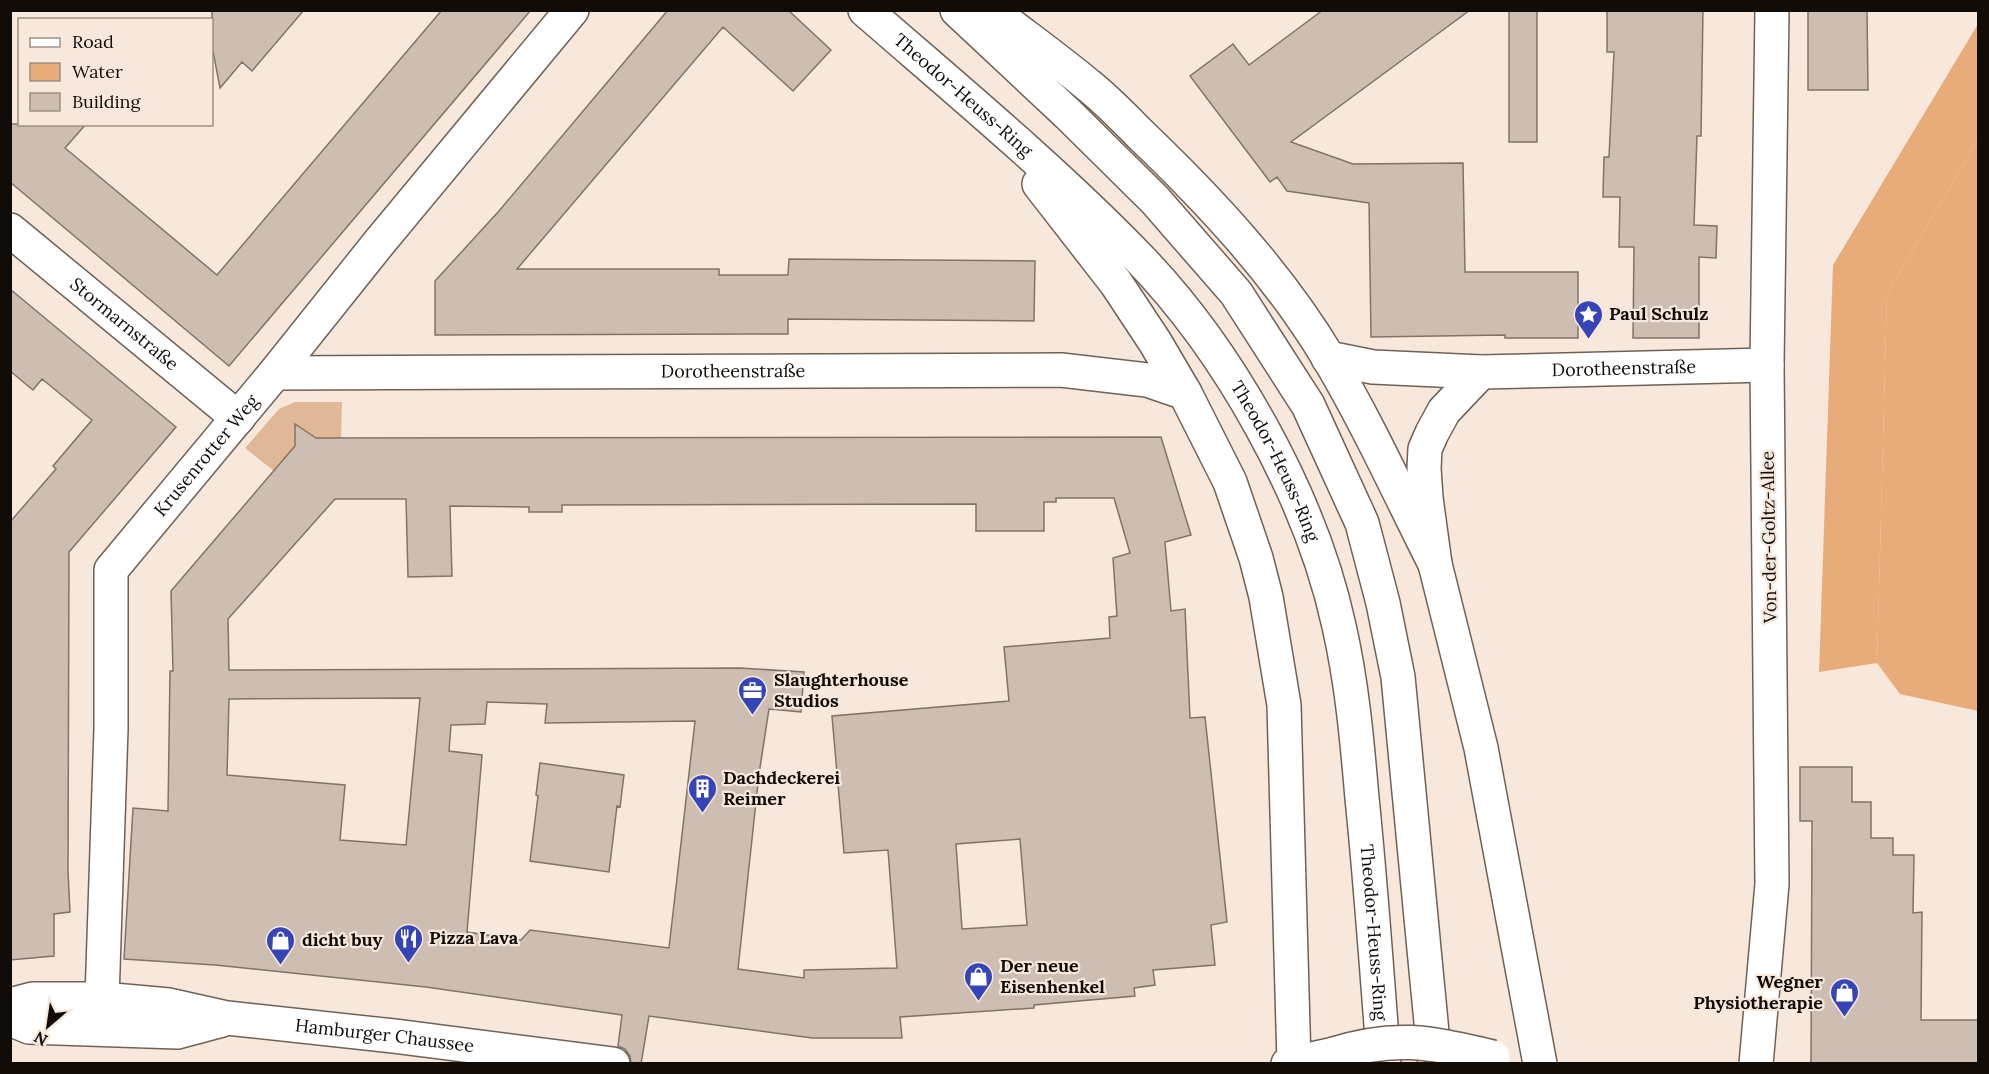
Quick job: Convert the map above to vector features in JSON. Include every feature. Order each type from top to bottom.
[{"type":"main road","name":"Krusenrotter Weg","points":[[102,999],[111,729],[111,570],[276,373],[378,244],[572,10]]},
{"type":"main road","name":"Theodor-Heuss-Ring","points":[[865,10],[1067,188],[1137,256],[1164,286],[1225,368],[1256,417],[1293,490],[1320,560],[1339,623],[1352,691],[1384,1064]]},
{"type":"main road","points":[[957,10],[1068,114],[1155,200],[1236,293],[1308,405],[1362,524],[1383,603],[1398,677],[1435,1064]]},
{"type":"main road","points":[[990,10],[1089,86],[1215,208],[1258,260],[1292,303],[1328,357],[1381,455],[1435,564]]},
{"type":"main road","name":"Von-der-Goltz-Allee","points":[[1756,1064],[1772,884],[1767,365],[1772,10]]},
{"type":"main road","points":[[982,112],[1116,283],[1155,342],[1185,393],[1230,482],[1256,558],[1266,597],[1284,705],[1292,1063],[1376,1043],[1401,1041],[1432,1043],[1502,1060]]},
{"type":"main road","name":"Stormarnstraße","points":[[10,230],[238,418]]},
{"type":"main road","name":"Dorotheenstraße","points":[[1328,357],[1373,367],[1481,372],[1767,365]]},
{"type":"main road","name":"Dorotheenstraße","points":[[276,373],[1061,370],[1147,380],[1185,393]]},
{"type":"main road","points":[[1481,372],[1444,411],[1425,449],[1426,498],[1435,564],[1481,748],[1540,1064]]},
{"type":"main road","name":"Hamburger Chaussee","points":[[10,1005],[33,999],[102,999],[169,1005],[226,1018],[613,1064]]},
{"type":"main road","name":"Hamburger Chaussee","points":[[10,1018],[29,1027],[177,1032],[226,1018]]},
{"type":"shaded area","points":[[1978,24],[1978,139],[1887,294],[1877,663],[1819,672],[1833,265]]},
{"type":"shaded area","points":[[295,402],[342,402],[341,438],[316,438],[309,433],[295,440],[295,446],[274,471],[245,448],[279,409]]},
{"type":"water","points":[[1978,139],[1978,711],[1900,694],[1877,663],[1887,294]]},
{"type":"building","points":[[212,10],[304,10],[252,71],[242,62],[220,88],[213,51]]},
{"type":"building","points":[[442,10],[531,10],[229,366],[10,182],[10,124],[84,126],[65,148],[217,275]]},
{"type":"building","points":[[668,10],[788,10],[831,50],[793,91],[723,27],[517,269],[719,269],[719,275],[788,275],[789,259],[1035,261],[1034,321],[788,319],[788,334],[435,335],[435,281],[499,211]]},
{"type":"building","points":[[1323,10],[1470,10],[1291,142],[1353,164],[1463,163],[1465,272],[1578,272],[1578,338],[1505,338],[1505,335],[1371,337],[1369,203],[1287,191],[1277,177],[1270,182],[1190,76],[1233,44],[1249,65]]},
{"type":"building","points":[[1509,10],[1537,10],[1537,142],[1509,142]]},
{"type":"building","points":[[1607,10],[1703,10],[1701,136],[1697,136],[1694,225],[1717,226],[1716,258],[1699,257],[1699,338],[1633,338],[1634,247],[1619,247],[1620,197],[1603,197],[1604,157],[1609,157],[1614,52],[1607,52]]},
{"type":"building","points":[[1808,10],[1867,10],[1868,90],[1808,90]]},
{"type":"building","points":[[10,289],[176,427],[69,552],[68,871],[70,912],[54,914],[54,956],[10,960],[10,522],[56,469],[53,466],[92,420],[42,379],[33,390],[10,371]]},
{"type":"building","points":[[295,424],[316,438],[1161,437],[1191,535],[1165,542],[1171,611],[1185,609],[1190,718],[1205,717],[1227,922],[1211,925],[1215,965],[1153,970],[1155,985],[1134,988],[1135,996],[1034,1005],[1034,1008],[900,1017],[902,1038],[812,1038],[649,1016],[641,1064],[631,1064],[630,1056],[625,1049],[618,1046],[622,1015],[426,987],[215,965],[124,959],[133,808],[168,811],[170,671],[173,671],[171,591],[295,446]],"holes":[[[1056,498],[1114,498],[1130,553],[1113,558],[1117,616],[1109,617],[1110,638],[1004,647],[1009,701],[832,716],[844,853],[888,850],[897,968],[804,970],[804,978],[738,969],[759,774],[769,709],[801,712],[804,672],[740,668],[229,670],[228,619],[335,499],[406,499],[408,577],[452,576],[450,506],[529,507],[529,512],[562,512],[562,505],[976,504],[976,531],[1044,531],[1044,502],[1056,502]],[[420,698],[406,845],[340,840],[345,785],[227,775],[229,699]],[[487,702],[547,704],[545,723],[695,721],[669,948],[530,930],[521,940],[467,932],[482,755],[449,751],[451,725],[485,724]],[[1020,839],[1027,925],[962,929],[956,844]]]},
{"type":"building","points":[[540,763],[624,775],[620,807],[617,806],[609,872],[530,861]]},
{"type":"building","points":[[1800,767],[1852,767],[1852,802],[1871,802],[1871,838],[1893,838],[1893,855],[1914,855],[1913,913],[1922,912],[1921,1020],[1978,1020],[1978,1064],[1811,1064],[1812,821],[1800,821]]},
{"type":"place","name":"Paul Schulz","points":[[1588,340]]},
{"type":"place","name":"Slaughterhouse Studios","points":[[753,716]]},
{"type":"place","name":"Dachdeckerei Reimer","points":[[702,814]]},
{"type":"place","name":"Pizza Lava","points":[[408,964]]},
{"type":"place","name":"dicht buy","points":[[281,966]]},
{"type":"place","name":"Der neue Eisenhenkel","points":[[979,1002]]},
{"type":"place","name":"Wegner Physiotherapie","points":[[1844,1018]]}]
